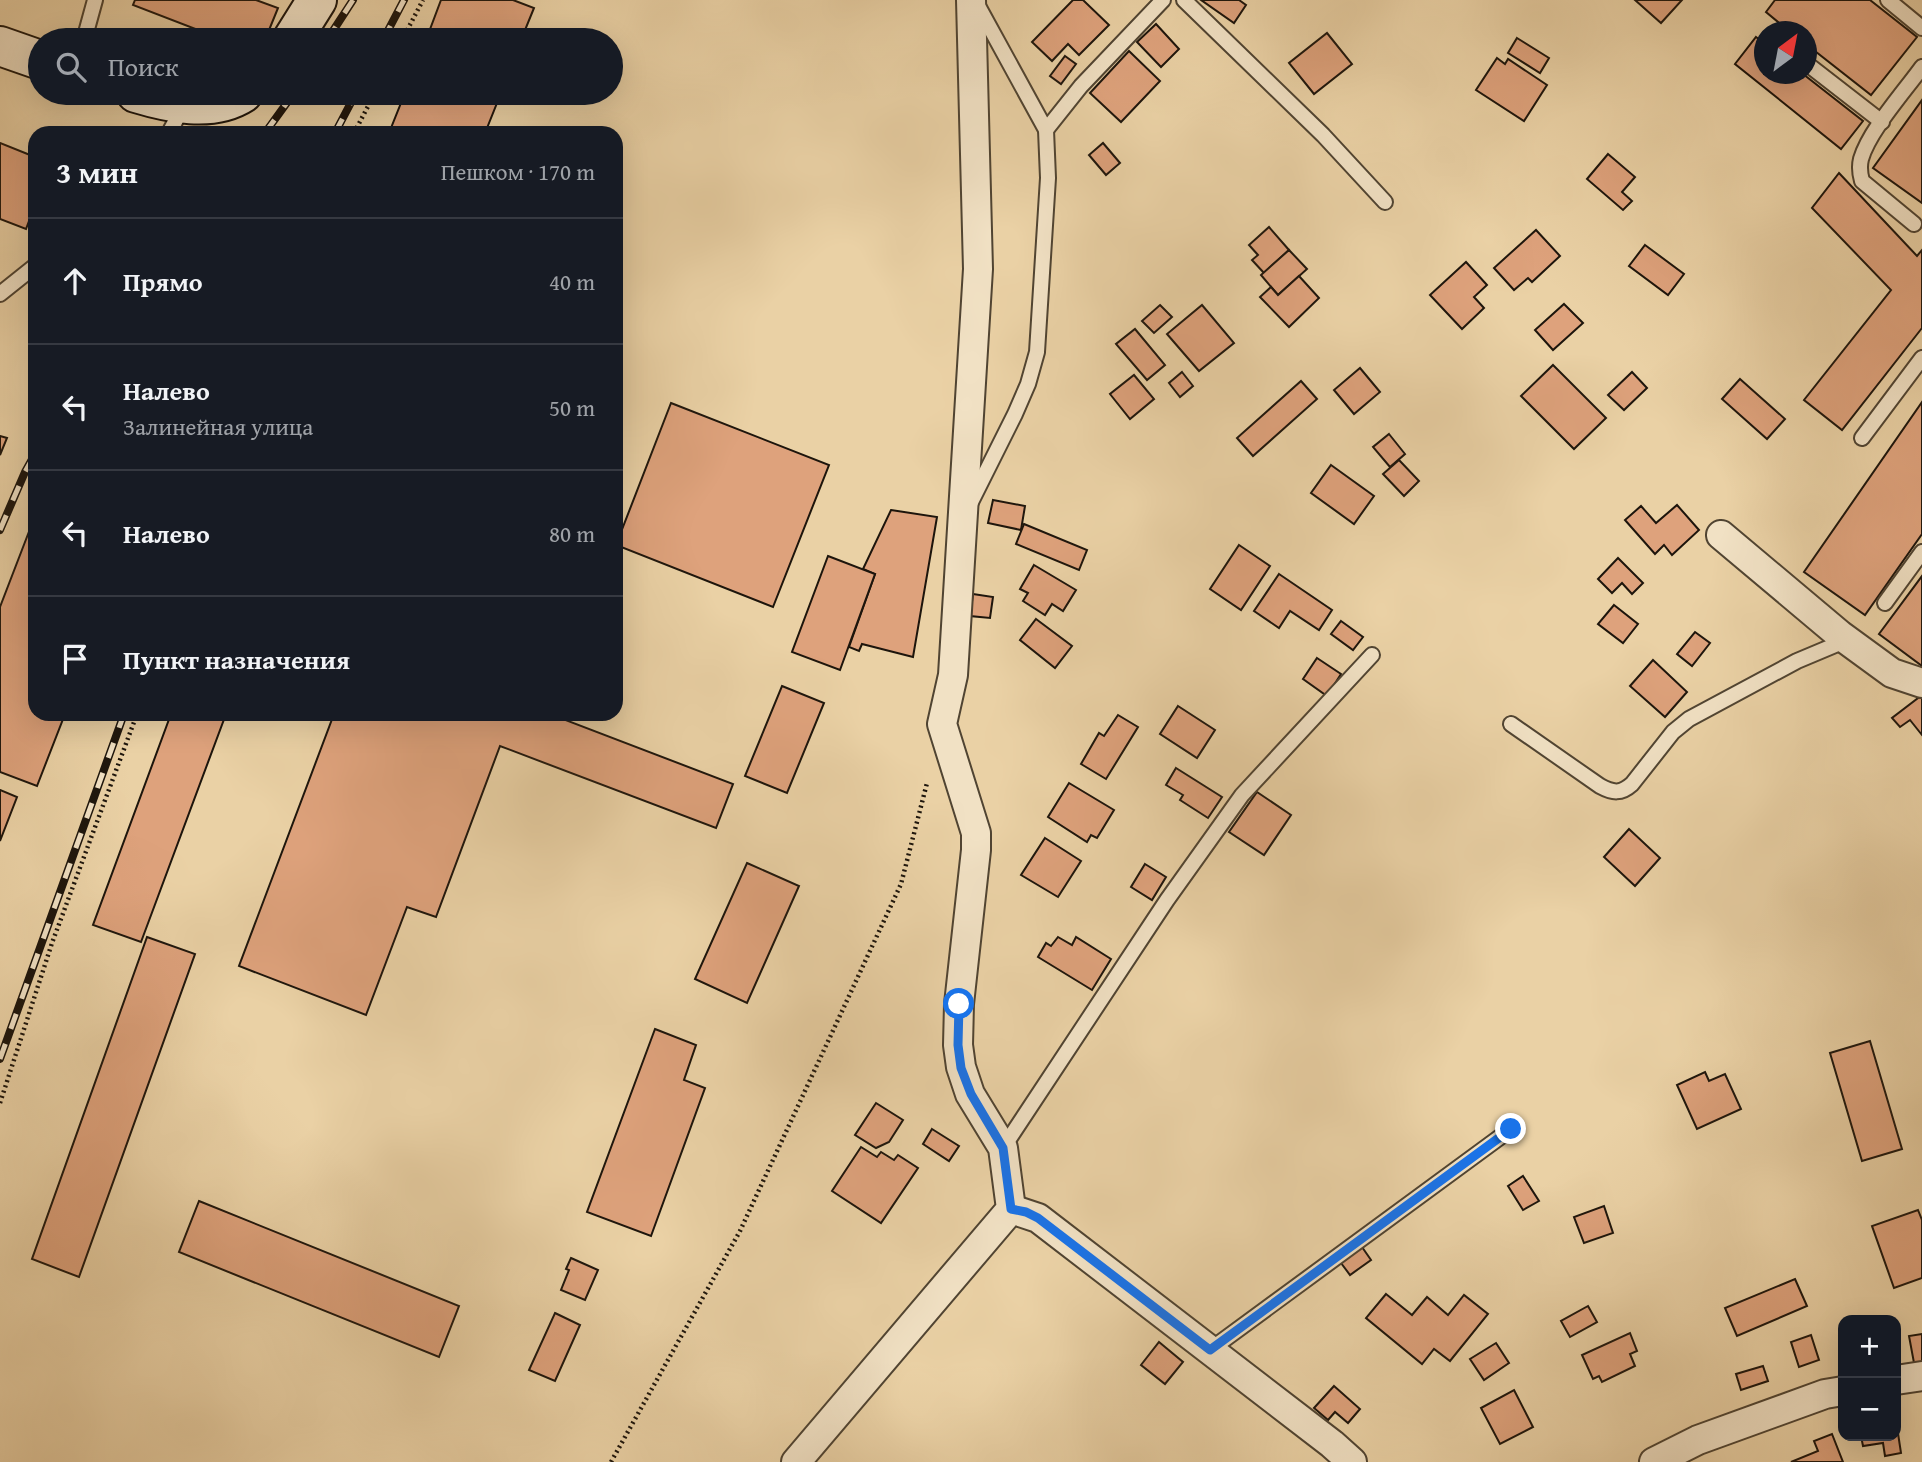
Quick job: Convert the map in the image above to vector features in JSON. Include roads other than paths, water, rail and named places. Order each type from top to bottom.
[{"type":"street","points":[[300,28],[317,0]]},
{"type":"street","points":[[796,1462],[1011,1209],[1003,1148],[971,1094],[961,1068],[958,1045],[959,1004],[976,850],[975,833],[942,724],[953,676],[978,269],[973,0]]},
{"type":"street","points":[[0,46],[28,56]]},
{"type":"street","points":[[156,105],[177,118],[213,105]]},
{"type":"street","points":[[1721,535],[1847,640],[1892,673],[1922,683]]},
{"type":"street","points":[[1011,1209],[1038,1218],[1352,1462]]},
{"type":"street","points":[[1901,1379],[1922,1376]]},
{"type":"street","points":[[1654,1462],[1698,1440],[1825,1394],[1838,1392]]},
{"type":"lane","points":[[87,28],[95,0]]},
{"type":"lane","points":[[962,520],[1015,414],[1028,384],[1037,352],[1048,178],[1046,130],[973,0]]},
{"type":"lane","points":[[1046,130],[1081,86],[1163,0]]},
{"type":"lane","points":[[1184,0],[1323,135],[1385,202]]},
{"type":"lane","points":[[1888,0],[1922,28]]},
{"type":"lane","points":[[1914,223],[1862,181],[1859,172],[1861,160],[1882,122],[1922,67]]},
{"type":"lane","points":[[1817,71],[1882,122]]},
{"type":"lane","points":[[0,294],[28,272]]},
{"type":"lane","points":[[1862,438],[1922,358]]},
{"type":"lane","points":[[1885,603],[1922,552]]},
{"type":"lane","points":[[1511,724],[1610,792],[1625,790],[1673,732],[1689,719],[1797,662],[1847,640]]},
{"type":"lane","points":[[1003,1148],[1167,900],[1242,795],[1372,655]]},
{"type":"lane","points":[[1210,1350],[1511,1129]]},
{"type":"railway","points":[[335,28],[353,0]]},
{"type":"railway","points":[[389,28],[404,0]]},
{"type":"railway","points":[[270,126],[285,105]]},
{"type":"railway","points":[[339,126],[350,105]]},
{"type":"railway","points":[[0,530],[28,467]]},
{"type":"railway","points":[[0,1059],[121,721]]}]
